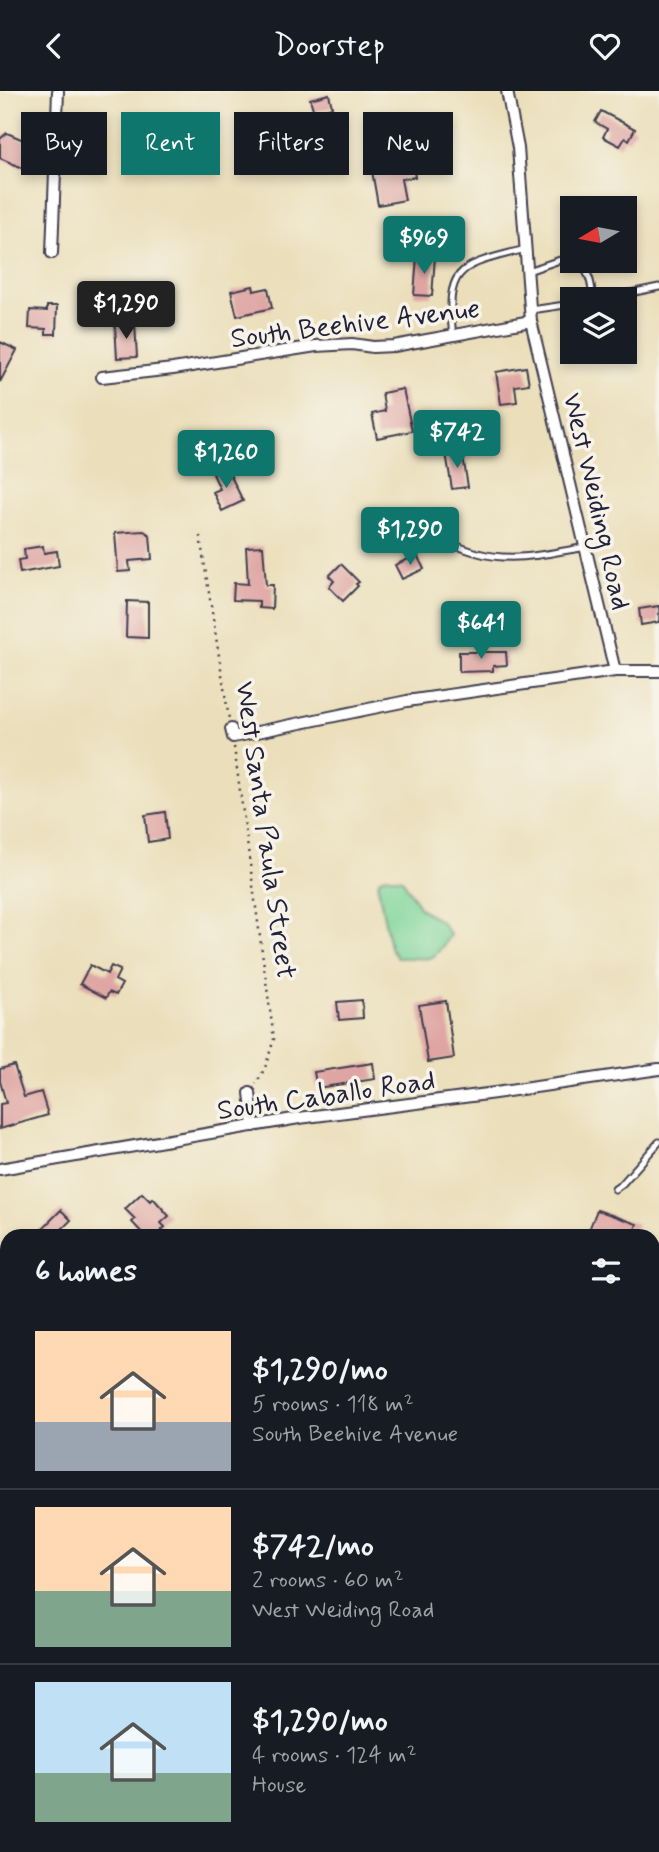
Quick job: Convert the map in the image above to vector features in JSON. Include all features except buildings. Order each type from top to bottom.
[{"type":"street","points":[[52,253],[58,91]]},
{"type":"street","name":"West Weiding Road","points":[[507,91],[517,148],[531,316],[615,671]]},
{"type":"street","name":"South Beehive Avenue","points":[[102,377],[173,369],[316,346],[394,346],[453,336],[531,316]]},
{"type":"street","points":[[232,733],[407,701],[615,671],[659,671]]},
{"type":"street","name":"South Caballo Road","points":[[0,1170],[254,1126],[659,1069]]},
{"type":"street","points":[[250,1093],[254,1126]]},
{"type":"lane","points":[[453,336],[450,297],[458,275],[469,264],[525,249]]},
{"type":"lane","points":[[526,272],[560,260]]},
{"type":"lane","points":[[637,291],[659,287]]},
{"type":"lane","points":[[531,316],[560,308]]},
{"type":"lane","points":[[401,525],[475,553],[493,557],[514,558],[586,547]]},
{"type":"lane","points":[[615,1189],[659,1142]]},
{"type":"path","name":"West Santa Paula Street","points":[[200,536],[232,733],[274,1039],[265,1068],[250,1093]]},
{"type":"green space","points":[[386,876],[402,879],[420,908],[441,922],[450,935],[433,956],[424,959],[397,958],[390,947],[378,887],[379,880]]}]
